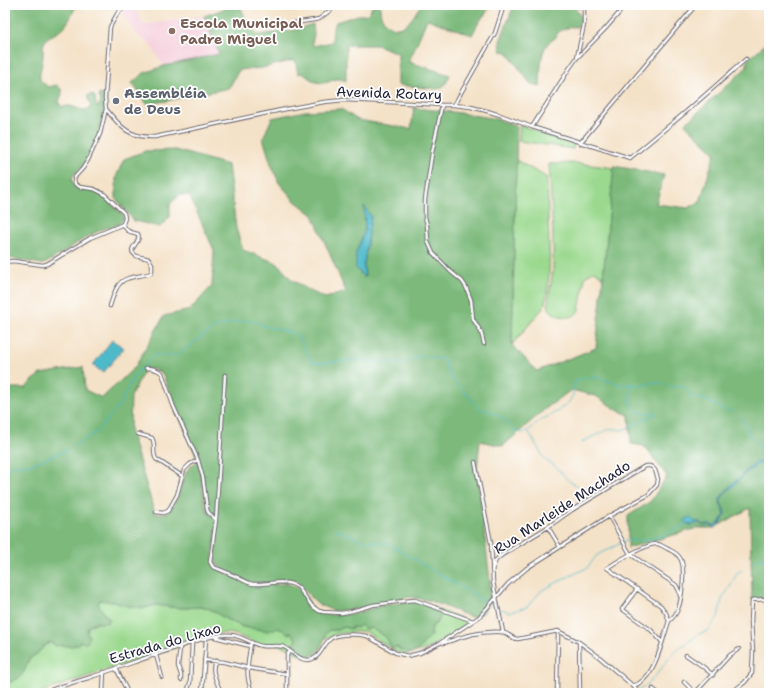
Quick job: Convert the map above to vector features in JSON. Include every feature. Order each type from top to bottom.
[{"type":"street","points":[[110,306],[122,281],[148,274],[152,271],[152,264],[149,259],[135,255],[133,247],[138,240],[139,235],[136,233],[127,232],[123,224],[125,218],[124,213],[104,194],[94,189],[80,187],[75,184],[74,181],[75,176],[88,160],[100,134],[106,109],[105,98],[110,27],[120,10],[128,5]]},
{"type":"street","points":[[294,24],[319,19],[337,5]]},
{"type":"street","points":[[454,105],[495,33],[504,5]]},
{"type":"street","points":[[576,59],[584,25],[584,5]]},
{"type":"street","points":[[532,128],[576,59],[626,5]]},
{"type":"street","points":[[580,143],[695,6]]},
{"type":"street","name":"Avenida Rotary","points":[[106,109],[122,128],[130,133],[155,138],[286,108],[324,102],[344,100],[454,105],[494,113],[532,128],[630,158],[687,111],[746,59]]},
{"type":"street","points":[[442,105],[432,153],[425,200],[428,242],[433,253],[462,281],[466,287],[471,300],[473,319],[481,332],[484,344]]},
{"type":"street","points":[[5,262],[14,261],[43,266],[90,238],[123,224]]},
{"type":"street","points":[[146,368],[153,368],[162,373],[173,405],[198,460],[203,478],[208,512],[216,520]]},
{"type":"street","points":[[225,375],[216,520],[210,562],[213,567],[223,570],[250,583],[287,582],[295,585],[312,606],[319,611],[342,613],[373,605],[415,600],[473,621]]},
{"type":"street","points":[[138,434],[152,438],[154,440],[154,455],[156,459],[182,476]]},
{"type":"street","points":[[156,512],[163,513],[170,508],[177,495],[182,476],[187,466],[198,460]]},
{"type":"street","points":[[475,462],[491,543],[493,582],[503,632]]},
{"type":"street","name":"Rua Marleide Machado","points":[[492,570],[497,558],[548,527],[572,510],[648,465]]},
{"type":"street","name":"Estrada do Lixao","points":[[42,693],[192,643],[214,637],[232,635],[262,646],[279,646],[301,658],[308,660],[319,654],[330,639],[336,636],[349,635],[368,636],[403,656],[420,653],[440,643],[483,613],[508,584],[520,573],[609,516],[648,495],[657,484],[658,479],[655,470],[648,465]]},
{"type":"street","points":[[609,516],[630,554],[676,585],[679,591],[680,599]]},
{"type":"street","points":[[548,527],[560,546]]},
{"type":"street","points":[[633,686],[640,683],[648,675],[656,659],[669,621],[679,608],[683,580],[683,567],[681,559],[676,553],[657,544],[650,545],[630,554],[607,568],[661,606],[669,621]]},
{"type":"street","points":[[637,589],[622,609],[651,630],[662,642]]},
{"type":"street","points":[[731,693],[745,682],[752,673],[752,600],[769,599]]},
{"type":"street","points":[[557,693],[558,631]]},
{"type":"street","points":[[440,643],[450,642],[470,635],[503,632],[515,639],[518,639],[558,631],[579,642],[598,656],[638,692]]},
{"type":"street","points":[[214,637],[250,646]]},
{"type":"street","points":[[202,693],[206,639]]},
{"type":"street","points":[[251,642],[248,668],[249,684],[252,691],[256,693]]},
{"type":"street","points":[[579,642],[580,693]]},
{"type":"street","points":[[187,693],[190,683],[192,643]]},
{"type":"street","points":[[180,647],[178,666],[181,680]]},
{"type":"street","points":[[684,682],[695,693],[730,655],[739,649]]},
{"type":"street","points":[[287,693],[287,655],[290,651]]},
{"type":"street","points":[[156,654],[162,677]]},
{"type":"street","points":[[686,655],[712,675]]},
{"type":"street","points":[[204,660],[224,662],[248,668],[287,674]]},
{"type":"street","points":[[217,661],[213,668],[221,693]]},
{"type":"street","points":[[116,668],[128,693]]},
{"type":"street","points":[[103,693],[104,672]]},
{"type":"street","points":[[653,689],[658,693]]},
{"type":"shaded area","name":"Escola Municipal Padre Miguel","points":[[131,5],[134,5],[143,25],[204,16],[219,54],[164,66],[149,43],[138,36],[120,12]]},
{"type":"green space","points":[[5,5],[77,5],[69,21],[64,27],[44,43],[40,80],[48,87],[57,85],[62,90],[59,101],[61,107],[68,106],[83,110],[89,109],[91,105],[87,96],[92,94],[95,97],[96,105],[98,107],[101,101],[99,94],[104,95],[104,113],[99,133],[87,159],[82,167],[73,176],[72,180],[78,189],[100,193],[124,217],[119,224],[93,234],[53,259],[42,264],[9,258],[5,259]]},
{"type":"green space","points":[[235,5],[240,5],[250,25],[259,35],[294,30],[313,24],[314,34],[312,43],[314,46],[332,42],[333,28],[336,22],[358,15],[366,15],[373,5],[380,5],[381,14],[389,26],[399,28],[412,18],[421,5],[492,5],[479,22],[472,35],[427,19],[409,62],[450,75],[445,84],[437,89],[398,85],[398,53],[377,45],[346,45],[346,81],[336,79],[322,83],[311,80],[302,73],[298,74],[295,60],[262,68],[239,70],[229,88],[147,104],[132,83],[144,73],[164,66],[219,54],[204,16]]},
{"type":"green space","points":[[514,5],[581,5],[579,9],[576,7],[575,9],[581,16],[577,27],[570,27],[560,31],[545,48],[541,64],[540,87],[530,83],[507,52],[501,51],[500,41]]},
{"type":"green space","points":[[769,38],[769,597],[752,599],[750,508],[714,528],[698,528],[628,548],[628,516],[651,501],[667,476],[644,446],[631,444],[629,415],[617,410],[596,396],[571,390],[545,409],[503,446],[480,441],[477,468],[492,598],[483,613],[471,617],[428,600],[409,597],[357,609],[334,611],[317,604],[296,580],[250,584],[219,566],[216,562],[216,526],[213,557],[214,562],[220,570],[254,586],[287,584],[298,587],[314,611],[331,615],[352,614],[381,606],[411,601],[420,603],[442,613],[436,624],[432,626],[431,635],[418,650],[411,653],[400,650],[397,647],[391,648],[383,635],[372,628],[365,629],[361,625],[357,628],[353,627],[350,629],[345,627],[337,630],[330,630],[326,633],[323,644],[316,654],[312,656],[304,656],[291,649],[296,639],[290,631],[290,634],[286,633],[283,630],[278,629],[278,627],[268,631],[243,627],[210,609],[200,607],[185,608],[155,605],[142,608],[100,600],[98,604],[105,615],[110,619],[109,622],[95,623],[88,627],[88,642],[85,644],[80,641],[79,644],[72,646],[56,646],[50,642],[29,659],[24,672],[19,678],[5,683],[5,388],[25,388],[40,374],[83,367],[85,390],[102,398],[135,367],[164,316],[190,310],[212,286],[214,250],[189,195],[180,195],[170,204],[170,217],[160,227],[134,221],[116,199],[116,177],[124,159],[145,151],[175,150],[228,165],[236,228],[243,250],[277,263],[291,279],[308,290],[325,298],[346,292],[313,215],[295,201],[279,183],[263,138],[272,118],[305,111],[341,109],[358,120],[411,129],[414,108],[497,119],[517,127],[512,345],[537,371],[596,348],[614,166],[664,175],[656,204],[688,208],[700,202],[715,153],[685,124],[747,67],[748,59],[761,48]],"holes":[[[365,230],[367,242],[364,265],[365,277],[356,253]],[[145,369],[153,369],[162,373],[198,460],[209,512],[216,519],[208,513],[205,505],[200,471],[197,462],[187,471],[179,494],[171,509],[167,513],[155,514],[130,430],[131,396]]]},
{"type":"green space","points":[[520,125],[574,144],[573,149],[519,141]]},
{"type":"green space","points":[[516,160],[546,177],[548,197],[549,262],[547,296],[544,307],[512,345]]},
{"type":"green space","points":[[576,163],[614,168],[603,277],[594,271],[588,274],[585,278],[579,310],[573,316],[565,317],[556,315],[552,312],[548,304],[553,272],[549,164]]},
{"type":"green space","points":[[100,600],[129,606],[155,605],[185,608],[200,607],[210,609],[243,627],[272,630],[278,626],[288,634],[290,633],[290,630],[296,639],[291,649],[277,644],[258,644],[234,634],[217,634],[39,693],[5,693],[5,683],[19,678],[29,659],[43,647],[51,642],[56,646],[66,646],[79,641],[83,642],[89,626],[95,623],[104,623],[109,619],[98,604]]},
{"type":"green space","points":[[420,603],[468,620],[469,623],[427,649],[411,654],[397,652],[364,631],[336,634],[324,639],[326,633],[330,630],[337,630],[342,627],[350,629],[361,625],[367,629],[372,628],[383,635],[391,648],[424,643],[431,635],[432,626],[436,624],[440,611],[434,610]]},
{"type":"water","points":[[364,206],[371,217],[364,265],[365,278],[356,268],[356,253],[365,230]]},
{"type":"water","points":[[112,340],[124,348],[103,373],[93,365]]},
{"type":"water","points":[[769,459],[769,461],[756,465],[745,473],[741,479],[726,492],[721,499],[721,502],[726,514],[720,524],[715,528],[708,525],[703,525],[709,524],[715,526],[720,522],[725,515],[720,502],[720,498],[732,484],[742,476],[744,472],[753,466],[755,462]]},
{"type":"water","points":[[691,518],[695,522],[698,521],[703,525],[695,523],[690,525],[684,520]]},
{"type":"waterway","points":[[5,467],[31,464],[65,451],[97,432],[119,406],[134,376],[154,355],[176,356],[215,327],[242,321],[255,321],[264,326],[293,333],[298,336],[313,362],[321,363],[351,360],[403,363],[420,356],[443,359],[451,378],[480,409],[498,415],[513,429],[521,433],[528,431],[538,422],[558,411],[569,402],[573,395],[575,381],[595,377],[622,385],[632,384],[643,386],[658,382],[672,387],[684,386],[693,398],[704,399],[725,411]]},
{"type":"waterway","points":[[582,442],[609,429],[622,430],[655,415],[656,413],[653,412],[643,413],[634,409],[630,402],[632,384]]},
{"type":"waterway","points":[[728,411],[733,411]]},
{"type":"waterway","points":[[739,418],[746,424],[749,436],[756,442],[762,452],[762,462]]},
{"type":"waterway","points":[[529,432],[545,460],[555,466],[569,481],[579,487],[590,488]]},
{"type":"waterway","points":[[500,609],[510,612],[527,607],[541,591],[587,568],[597,555],[627,540],[632,541],[656,538],[687,524]]},
{"type":"waterway","points":[[335,529],[363,541],[387,543],[486,602]]},
{"type":"waterway","points":[[753,562],[769,556]]},
{"type":"waterway","points":[[635,693],[654,678],[673,653],[699,634],[708,631],[718,617],[722,599],[737,573],[742,570]]},
{"type":"place","name":"Escola Municipal Padre Miguel","points":[[172,31]]},
{"type":"place","name":"Assembléia de Deus","points":[[116,101]]}]
